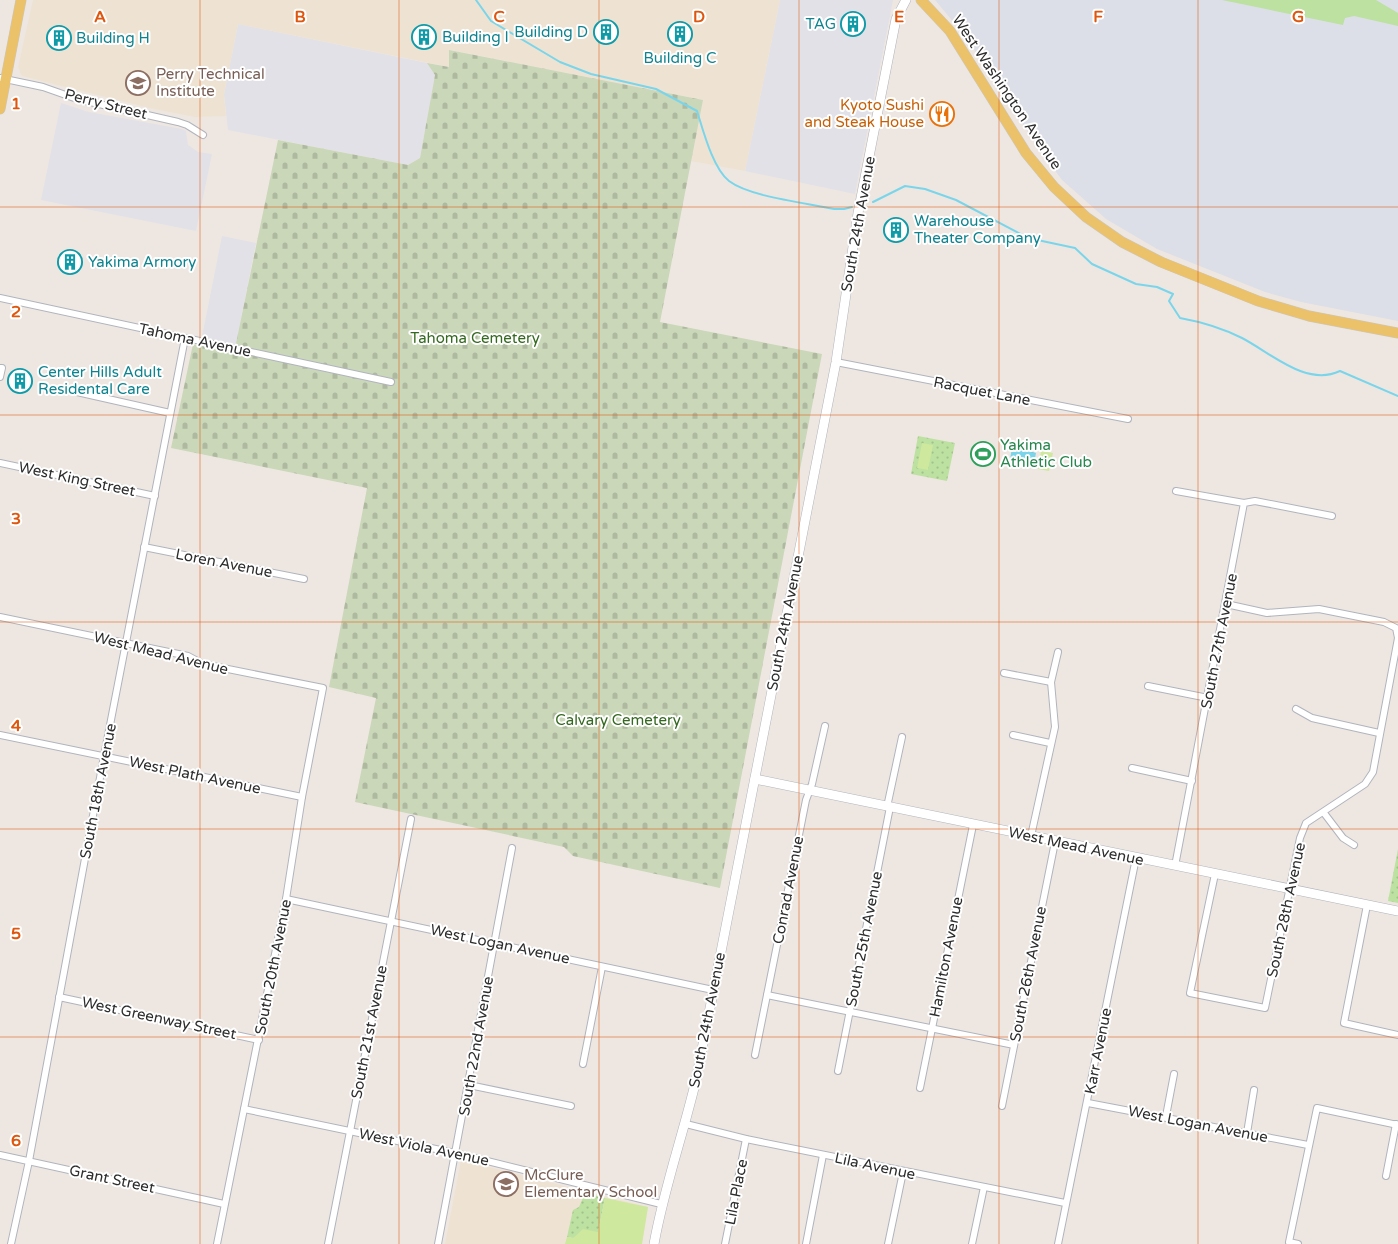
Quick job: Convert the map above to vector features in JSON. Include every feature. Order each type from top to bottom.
[{"type":"main road","points":[[0,108],[3,79],[21,0]]},
{"type":"main road","name":"West Washington Avenue","points":[[921,0],[950,31],[1026,153],[1054,187],[1086,217],[1122,242],[1161,262],[1258,301],[1300,314],[1398,333]]},
{"type":"street","name":"South 24th Avenue","points":[[654,1244],[661,1204],[686,1124],[836,362],[868,161],[896,19],[906,0]]},
{"type":"street","name":"Perry Street","points":[[3,79],[43,87],[77,99],[187,124],[203,135]]},
{"type":"street","name":"Tahoma Avenue","points":[[0,298],[391,382]]},
{"type":"street","name":"South 18th Avenue","points":[[11,1244],[30,1161],[104,756],[185,338]]},
{"type":"street","name":"Racquet Lane","points":[[836,362],[1128,420]]},
{"type":"street","points":[[0,368],[2,368],[0,377]]},
{"type":"street","points":[[68,390],[170,413]]},
{"type":"street","name":"West King Street","points":[[0,463],[155,496]]},
{"type":"street","points":[[1176,491],[1244,504],[1255,501],[1332,516]]},
{"type":"street","name":"South 27th Avenue","points":[[1175,866],[1244,504]]},
{"type":"street","name":"Loren Avenue","points":[[144,547],[304,579]]},
{"type":"street","name":"South 28th Avenue","points":[[1215,874],[1190,993],[1265,1008],[1300,838],[1306,823],[1324,813],[1365,784],[1373,772],[1398,638],[1396,628],[1384,622],[1319,609],[1267,613],[1226,604]]},
{"type":"street","name":"West Mead Avenue","points":[[0,617],[126,642],[188,656],[203,664],[323,688]]},
{"type":"street","points":[[1031,836],[1055,727],[1051,682],[1058,652]]},
{"type":"street","points":[[1004,673],[1051,682]]},
{"type":"street","points":[[1148,686],[1208,698]]},
{"type":"street","name":"South 20th Avenue","points":[[217,1244],[286,899],[302,797],[323,688]]},
{"type":"street","points":[[1296,709],[1312,718],[1379,733]]},
{"type":"street","name":"Conrad Avenue","points":[[755,1056],[824,726]]},
{"type":"street","name":"West Plath Avenue","points":[[0,735],[302,797]]},
{"type":"street","points":[[1013,735],[1050,743]]},
{"type":"street","name":"South 25th Avenue","points":[[838,1071],[902,737]]},
{"type":"street","points":[[1132,768],[1192,781]]},
{"type":"street","name":"West Mead Avenue","points":[[755,779],[1398,911]]},
{"type":"street","points":[[1324,813],[1343,838],[1354,844]]},
{"type":"street","name":"South 21st Avenue","points":[[328,1244],[411,819]]},
{"type":"street","name":"Hamilton Avenue","points":[[920,1088],[973,825]]},
{"type":"street","name":"South 26th Avenue","points":[[1002,1106],[1055,842]]},
{"type":"street","name":"South 22nd Avenue","points":[[438,1244],[512,848]]},
{"type":"street","name":"Karr Avenue","points":[[1058,1244],[1136,858]]},
{"type":"street","name":"West Logan Avenue","points":[[286,899],[713,990]]},
{"type":"street","points":[[1368,905],[1344,1023],[1398,1035]]},
{"type":"street","points":[[583,1064],[602,967]]},
{"type":"street","points":[[768,995],[1014,1045]]},
{"type":"street","name":"West Greenway Street","points":[[59,996],[259,1040]]},
{"type":"street","points":[[1166,1116],[1174,1074]]},
{"type":"street","points":[[469,1085],[571,1106]]},
{"type":"street","points":[[1247,1133],[1254,1090]]},
{"type":"street","name":"West Logan Avenue","points":[[1088,1103],[1166,1116],[1308,1145]]},
{"type":"street","points":[[1298,1244],[1289,1242],[1317,1108],[1397,1124],[1386,1176]]},
{"type":"street","name":"West Viola Avenue","points":[[244,1109],[455,1152],[661,1204]]},
{"type":"street","name":"Lila Avenue","points":[[686,1124],[746,1139],[1065,1204]]},
{"type":"street","name":"Lila Place","points":[[726,1244],[746,1139]]},
{"type":"street","name":"Grant Street","points":[[0,1155],[224,1204]]},
{"type":"street","points":[[806,1244],[823,1155]]},
{"type":"street","points":[[888,1244],[903,1172]]},
{"type":"street","points":[[972,1244],[984,1187]]},
{"type":"shaded area","name":"Perry Technical Institute","points":[[33,0],[780,0],[745,171],[691,161],[703,100],[450,50],[449,67],[238,24],[224,94],[226,116],[195,117],[149,108],[22,76],[18,67]]},
{"type":"shaded area","points":[[780,0],[893,0],[855,194],[745,171]]},
{"type":"shaded area","points":[[935,0],[1398,0],[1398,321],[1301,302],[1265,292],[1157,249],[1106,219],[1062,180],[1041,152],[966,37]]},
{"type":"shaded area","points":[[238,24],[427,63],[435,75],[420,158],[408,165],[228,130],[224,94]]},
{"type":"shaded area","points":[[61,103],[89,112],[182,129],[186,131],[188,145],[198,152],[212,154],[196,231],[41,200]]},
{"type":"shaded area","points":[[222,236],[256,243],[236,344],[202,337]]},
{"type":"shaded area","name":"McClure Elementary School","points":[[461,1160],[648,1207],[642,1244],[445,1244]]},
{"type":"green space","points":[[1222,0],[1376,0],[1398,13],[1398,26],[1354,16],[1345,18],[1343,25]]},
{"type":"green space","name":"Tahoma Cemetery","points":[[449,50],[703,100],[660,322],[822,354],[720,888],[573,856],[564,847],[355,802],[376,698],[329,687],[367,488],[171,448],[193,344],[234,353],[278,140],[408,165],[420,158],[435,75],[427,63],[449,67]]},
{"type":"green space","points":[[918,436],[955,443],[947,481],[911,474]]},
{"type":"green space","points":[[922,443],[933,445],[928,470],[917,468]]},
{"type":"green space","points":[[1041,451],[1053,453],[1049,471],[1038,469]]},
{"type":"green space","points":[[1398,849],[1398,903],[1388,901]]},
{"type":"green space","points":[[585,1193],[605,1198],[598,1232],[573,1238],[567,1237],[573,1210],[579,1207]]},
{"type":"green space","points":[[605,1198],[648,1207],[642,1244],[565,1244],[567,1237],[573,1238],[583,1229],[598,1232]]},
{"type":"water","points":[[1012,447],[1036,453],[1034,464],[1010,460]]},
{"type":"waterway","points":[[476,0],[491,21],[560,62],[591,74],[656,89],[697,111],[713,159],[723,175],[738,187],[779,199],[834,209],[852,207]]},
{"type":"waterway","points":[[873,202],[905,186],[925,189],[956,200],[1028,238],[1075,248],[1092,264],[1136,284],[1157,287],[1173,294],[1169,301],[1180,318],[1196,321],[1234,334],[1302,372],[1314,375],[1327,375],[1340,371],[1398,396]]},
{"type":"place","name":"TAG","points":[[853,24]]},
{"type":"place","name":"Building D","points":[[606,32]]},
{"type":"place","name":"Building C","points":[[680,34]]},
{"type":"place","name":"Building I","points":[[424,37]]},
{"type":"place","name":"Building H","points":[[59,38]]},
{"type":"place","name":"Perry Technical Institute","points":[[138,83]]},
{"type":"place","name":"Kyoto Sushi and Steak House","points":[[942,114]]},
{"type":"place","name":"Warehouse Theater Company","points":[[896,230]]},
{"type":"place","name":"Yakima Armory","points":[[70,262]]},
{"type":"place","name":"Center Hills Adult Residental Care","points":[[20,381]]},
{"type":"place","name":"Yakima Athletic Club","points":[[983,454]]},
{"type":"place","name":"McClure Elementary School","points":[[506,1184]]},
{"type":"park label","name":"Calvary Cemetery","points":[[618,720]]}]
